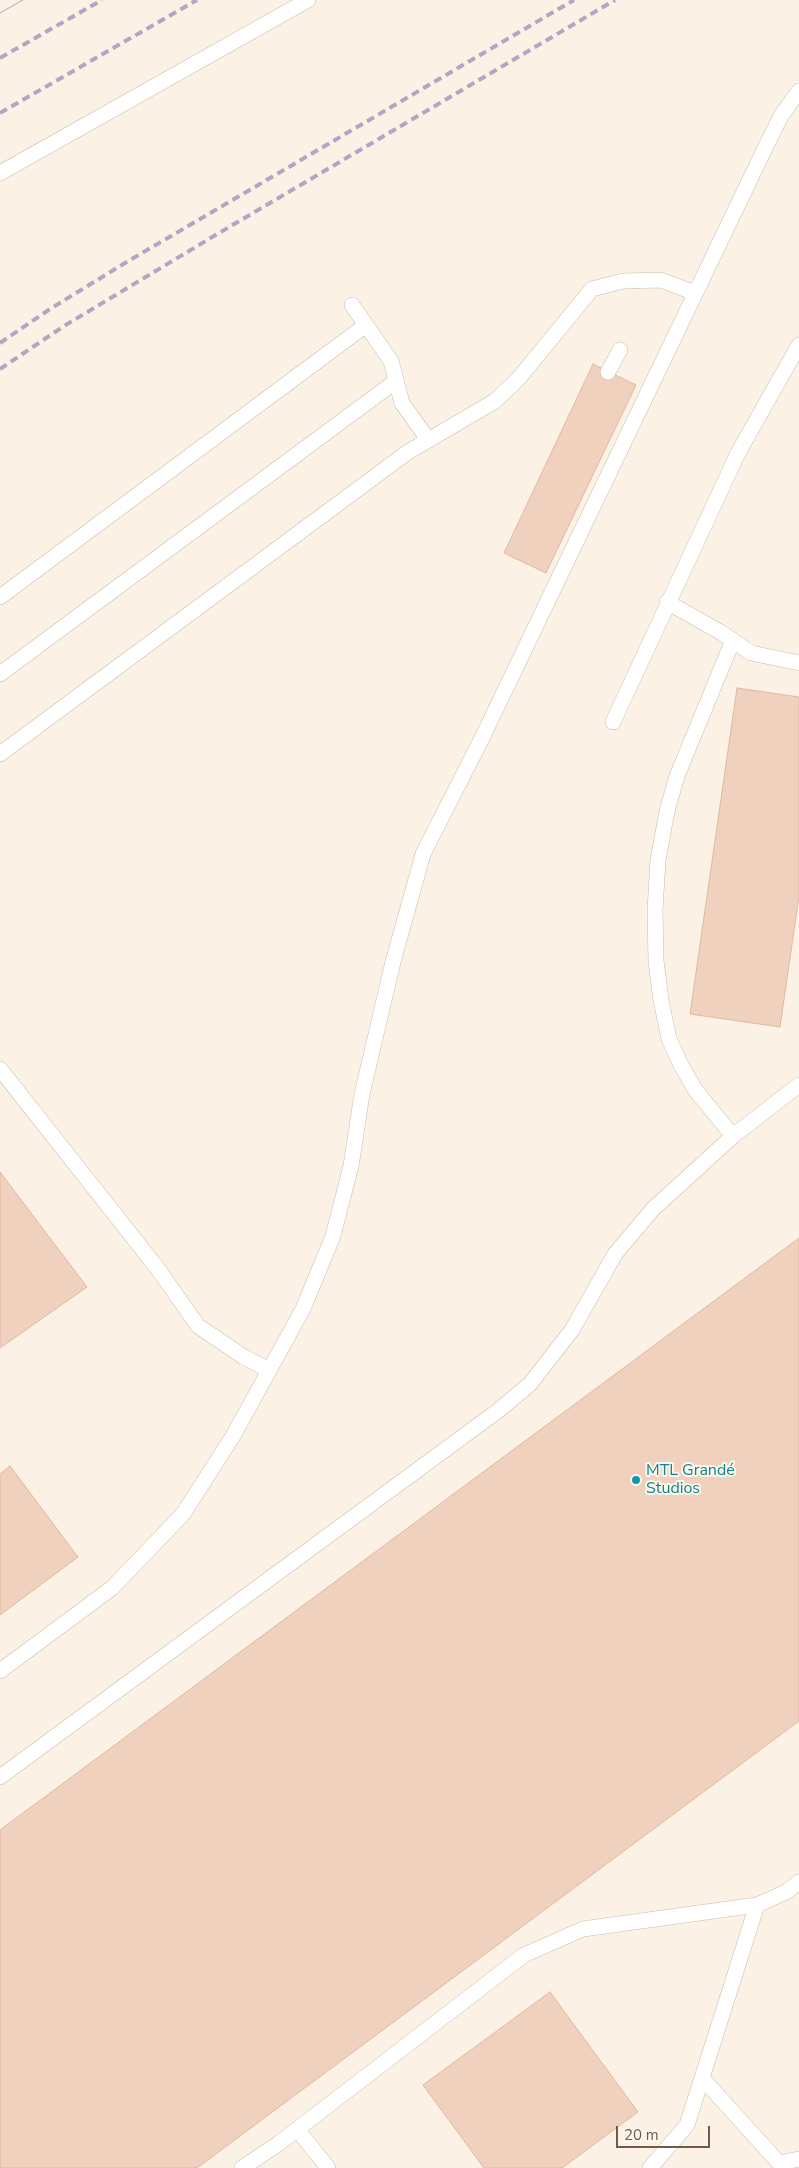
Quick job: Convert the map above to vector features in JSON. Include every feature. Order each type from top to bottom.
[{"type":"lane","points":[[0,173],[308,0]]},
{"type":"lane","points":[[0,1671],[112,1588],[183,1514],[234,1436],[303,1309],[333,1236],[351,1166],[362,1094],[393,962],[423,854],[479,745],[770,137],[781,116],[799,91]]},
{"type":"lane","points":[[0,754],[428,438],[480,410],[501,395],[519,378],[592,289],[623,281],[661,280],[694,293]]},
{"type":"lane","points":[[352,305],[391,361],[402,403],[428,438]]},
{"type":"lane","points":[[0,597],[366,325]]},
{"type":"lane","points":[[613,722],[667,602],[738,453],[799,345]]},
{"type":"lane","points":[[608,372],[620,350]]},
{"type":"lane","points":[[0,674],[396,381]]},
{"type":"lane","points":[[667,602],[733,640],[750,653],[799,663]]},
{"type":"lane","points":[[733,640],[677,776],[667,811],[658,860],[655,910],[656,961],[669,1039],[696,1091],[733,1136]]},
{"type":"lane","points":[[0,1069],[158,1269],[198,1326],[244,1357],[269,1370]]},
{"type":"lane","points":[[0,1777],[498,1410],[530,1384],[572,1330],[615,1254],[653,1209],[733,1136],[799,1085]]},
{"type":"lane","points":[[242,2168],[297,2129],[524,1955],[583,1929],[757,1905],[786,1892],[799,1882]]},
{"type":"lane","points":[[650,2168],[687,2124],[757,1905]]},
{"type":"lane","points":[[702,2078],[779,2163],[799,2158]]},
{"type":"lane","points":[[297,2129],[328,2168]]},
{"type":"building","points":[[593,364],[636,385],[546,573],[504,553]]},
{"type":"building","points":[[737,688],[799,697],[799,896],[780,1027],[690,1014]]},
{"type":"building","points":[[0,1172],[87,1287],[0,1348]]},
{"type":"building","name":"MTL Grandé Studios","points":[[799,1238],[799,1721],[197,2168],[0,2168],[0,1830]]},
{"type":"building","points":[[10,1466],[78,1557],[0,1615],[0,1474]]},
{"type":"building","points":[[550,1992],[638,2112],[562,2168],[484,2168],[423,2085]]},
{"type":"tram line","points":[[0,13],[23,0]]},
{"type":"railway","points":[[0,58],[102,0]]},
{"type":"railway","points":[[0,113],[197,0]]},
{"type":"railway","points":[[0,343],[50,309],[125,263],[574,0]]},
{"type":"railway","points":[[0,369],[64,326],[615,0]]},
{"type":"place","name":"MTL Grandé Studios","points":[[636,1480]]}]
